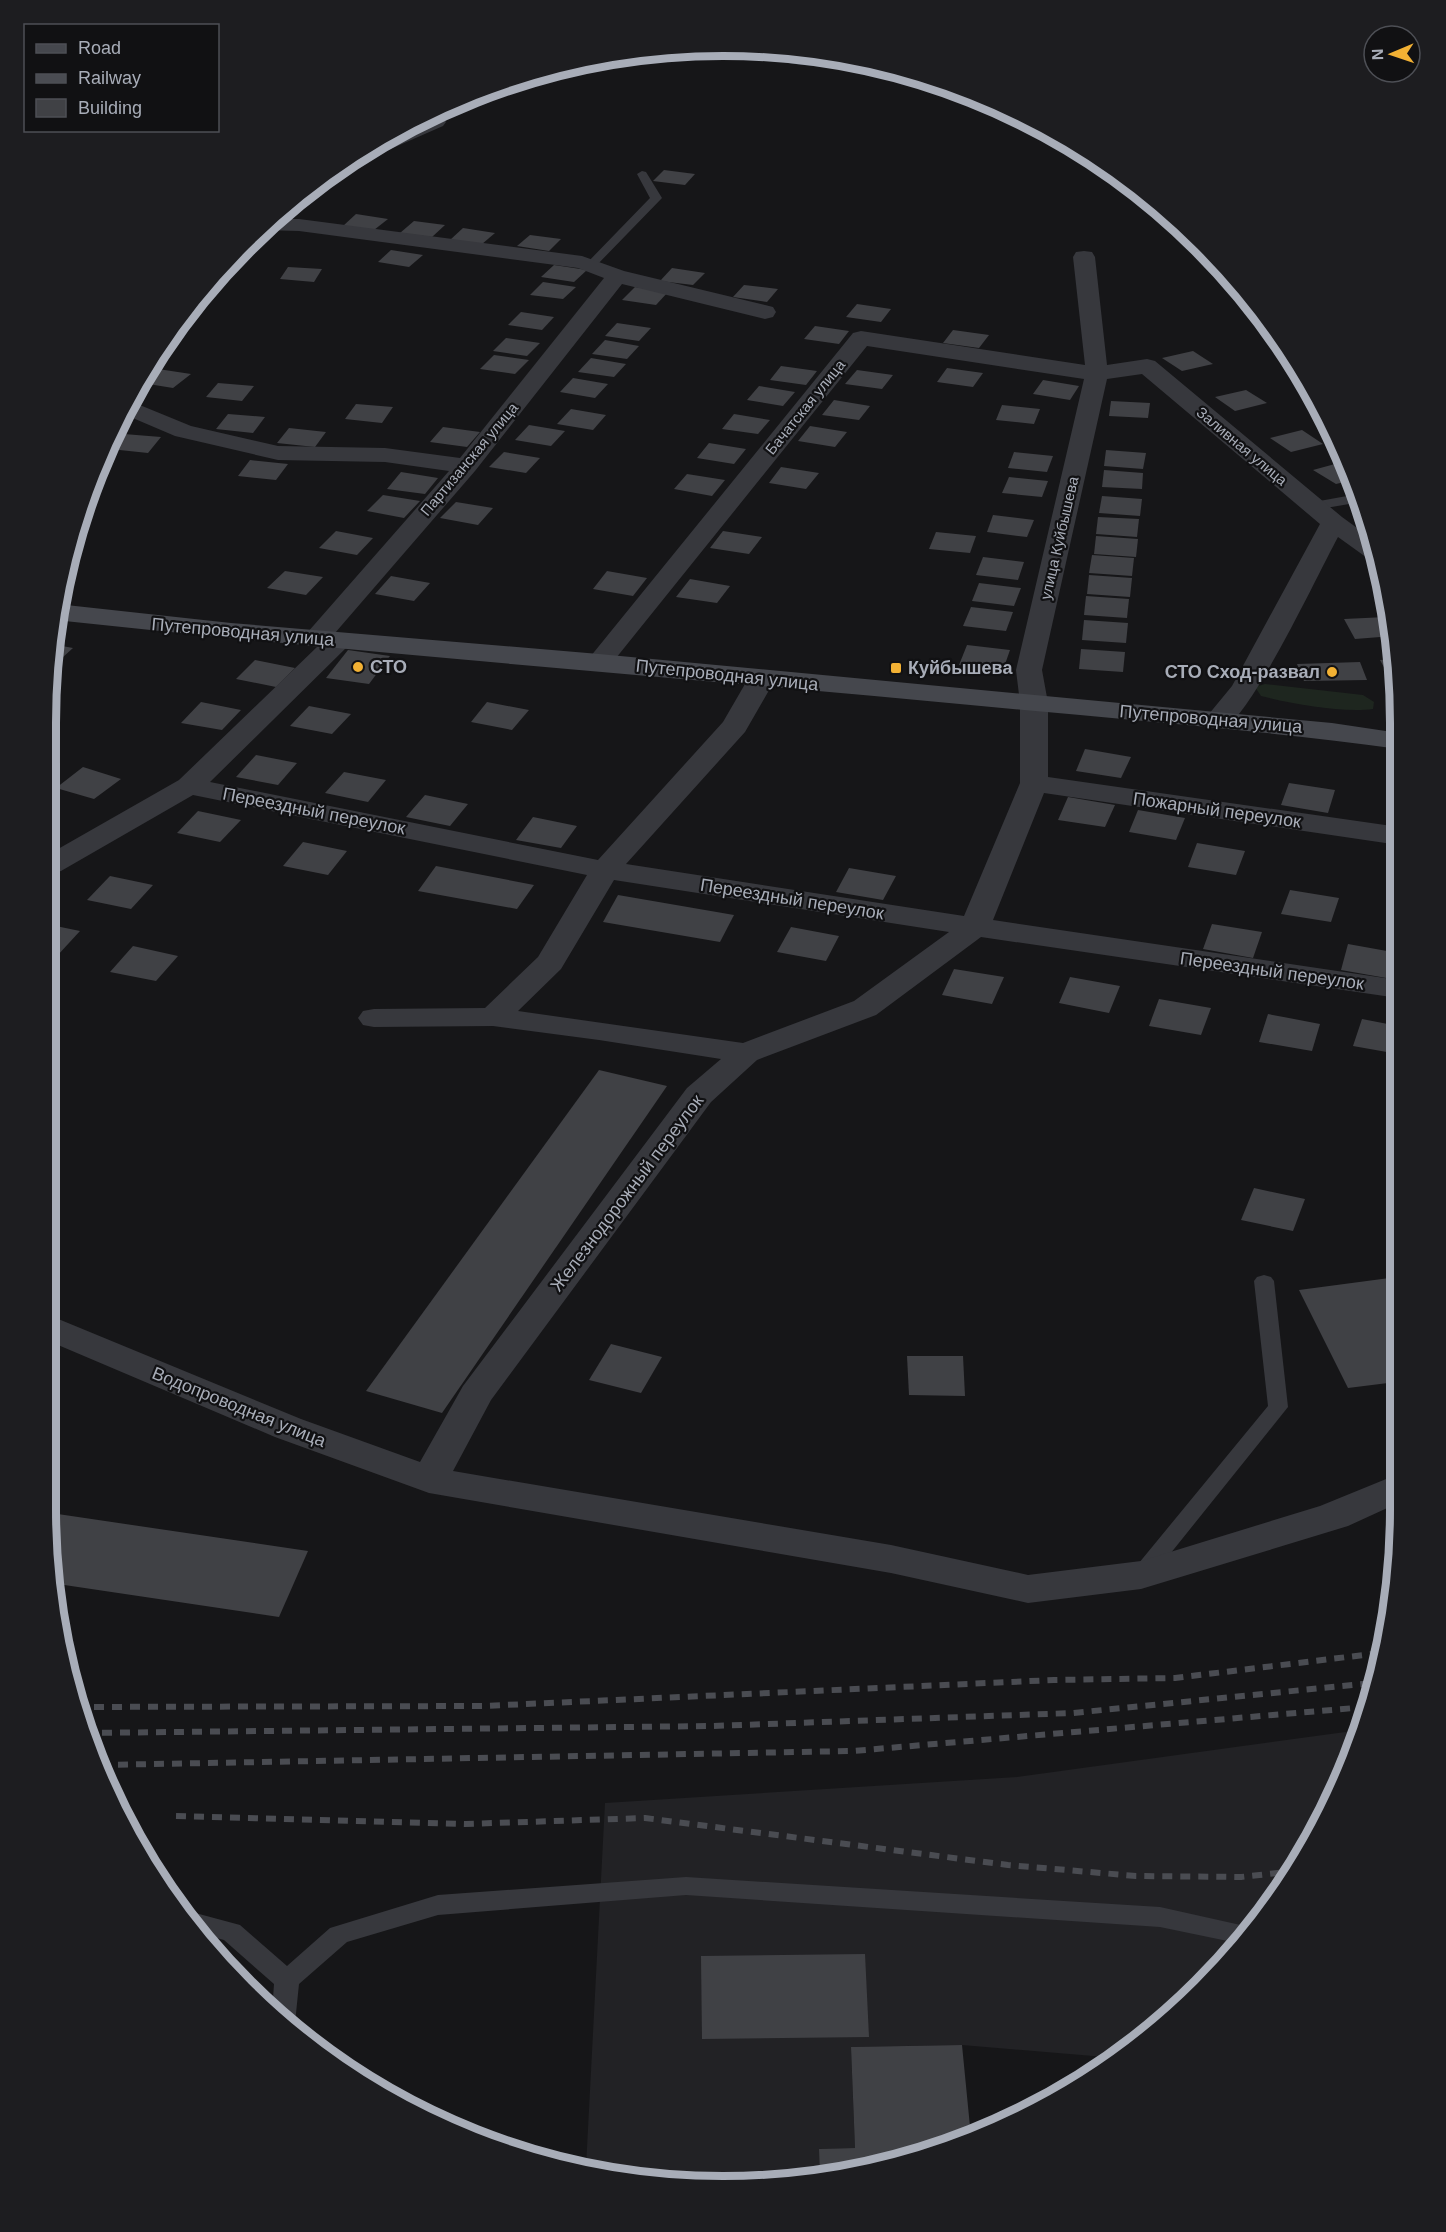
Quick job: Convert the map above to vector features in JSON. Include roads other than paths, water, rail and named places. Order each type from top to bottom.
[{"type":"main road","name":"Путепроводная улица","points":[[65,613],[327,640],[599,662],[1218,720],[1332,731],[1390,740]]},
{"type":"street","points":[[413,132],[436,122]]},
{"type":"street","points":[[279,225],[299,225],[582,262],[617,276],[765,312]]},
{"type":"street","name":"улица Куйбышева","points":[[1034,703],[1029,670],[1097,374],[1084,257]]},
{"type":"street","name":"Партизанская улица","points":[[56,862],[189,786],[327,640],[617,276]]},
{"type":"street","name":"Бачатская улица","points":[[599,662],[861,338],[1097,374]]},
{"type":"street","name":"Заливная улица","points":[[1097,374],[1147,366],[1324,514],[1367,546]]},
{"type":"street","points":[[134,410],[183,431],[278,453],[386,455],[466,466]]},
{"type":"street","points":[[1218,720],[1244,689],[1324,514]]},
{"type":"street","points":[[494,1017],[550,962],[605,870],[735,726],[762,678]]},
{"type":"street","points":[[975,927],[1034,783],[1034,703]]},
{"type":"street","name":"Пожарный переулок","points":[[1034,783],[1390,835]]},
{"type":"street","name":"Переездный переулок","points":[[189,786],[605,870],[1390,988]]},
{"type":"street","name":"Железнодорожный переулок","points":[[429,1480],[476,1395],[699,1095],[746,1053],[865,1008],[975,927]]},
{"type":"street","points":[[374,1018],[494,1017],[599,1030],[746,1053]]},
{"type":"street","name":"Водопроводная улица","points":[[56,1330],[288,1428],[429,1480],[891,1559],[1028,1588],[1141,1575],[1334,1516],[1390,1491]]},
{"type":"lane","points":[[590,266],[656,198],[642,174]]},
{"type":"lane","points":[[1324,514],[1352,501]]},
{"type":"lane","points":[[1141,1575],[1278,1407],[1264,1281]]},
{"type":"lane","points":[[284,2012],[287,1980],[339,1935],[438,1905],[686,1886],[1160,1917],[1238,1934]]},
{"type":"lane","points":[[201,1924],[231,1932],[287,1980]]},
{"type":"railway","points":[[86,1707],[483,1706],[1054,1680],[1175,1678],[1375,1654]]},
{"type":"railway","points":[[94,1733],[713,1726],[1073,1713],[1368,1683]]},
{"type":"railway","points":[[106,1765],[853,1751],[1360,1708]]},
{"type":"railway","points":[[176,1816],[465,1824],[645,1818],[1008,1865],[1136,1876],[1241,1877],[1283,1872]]},
{"type":"place","name":"СТО","points":[[358,667]]},
{"type":"place","name":"Куйбышева","points":[[896,668]]},
{"type":"place","name":"СТО Сход-развал","points":[[1332,672]]}]
